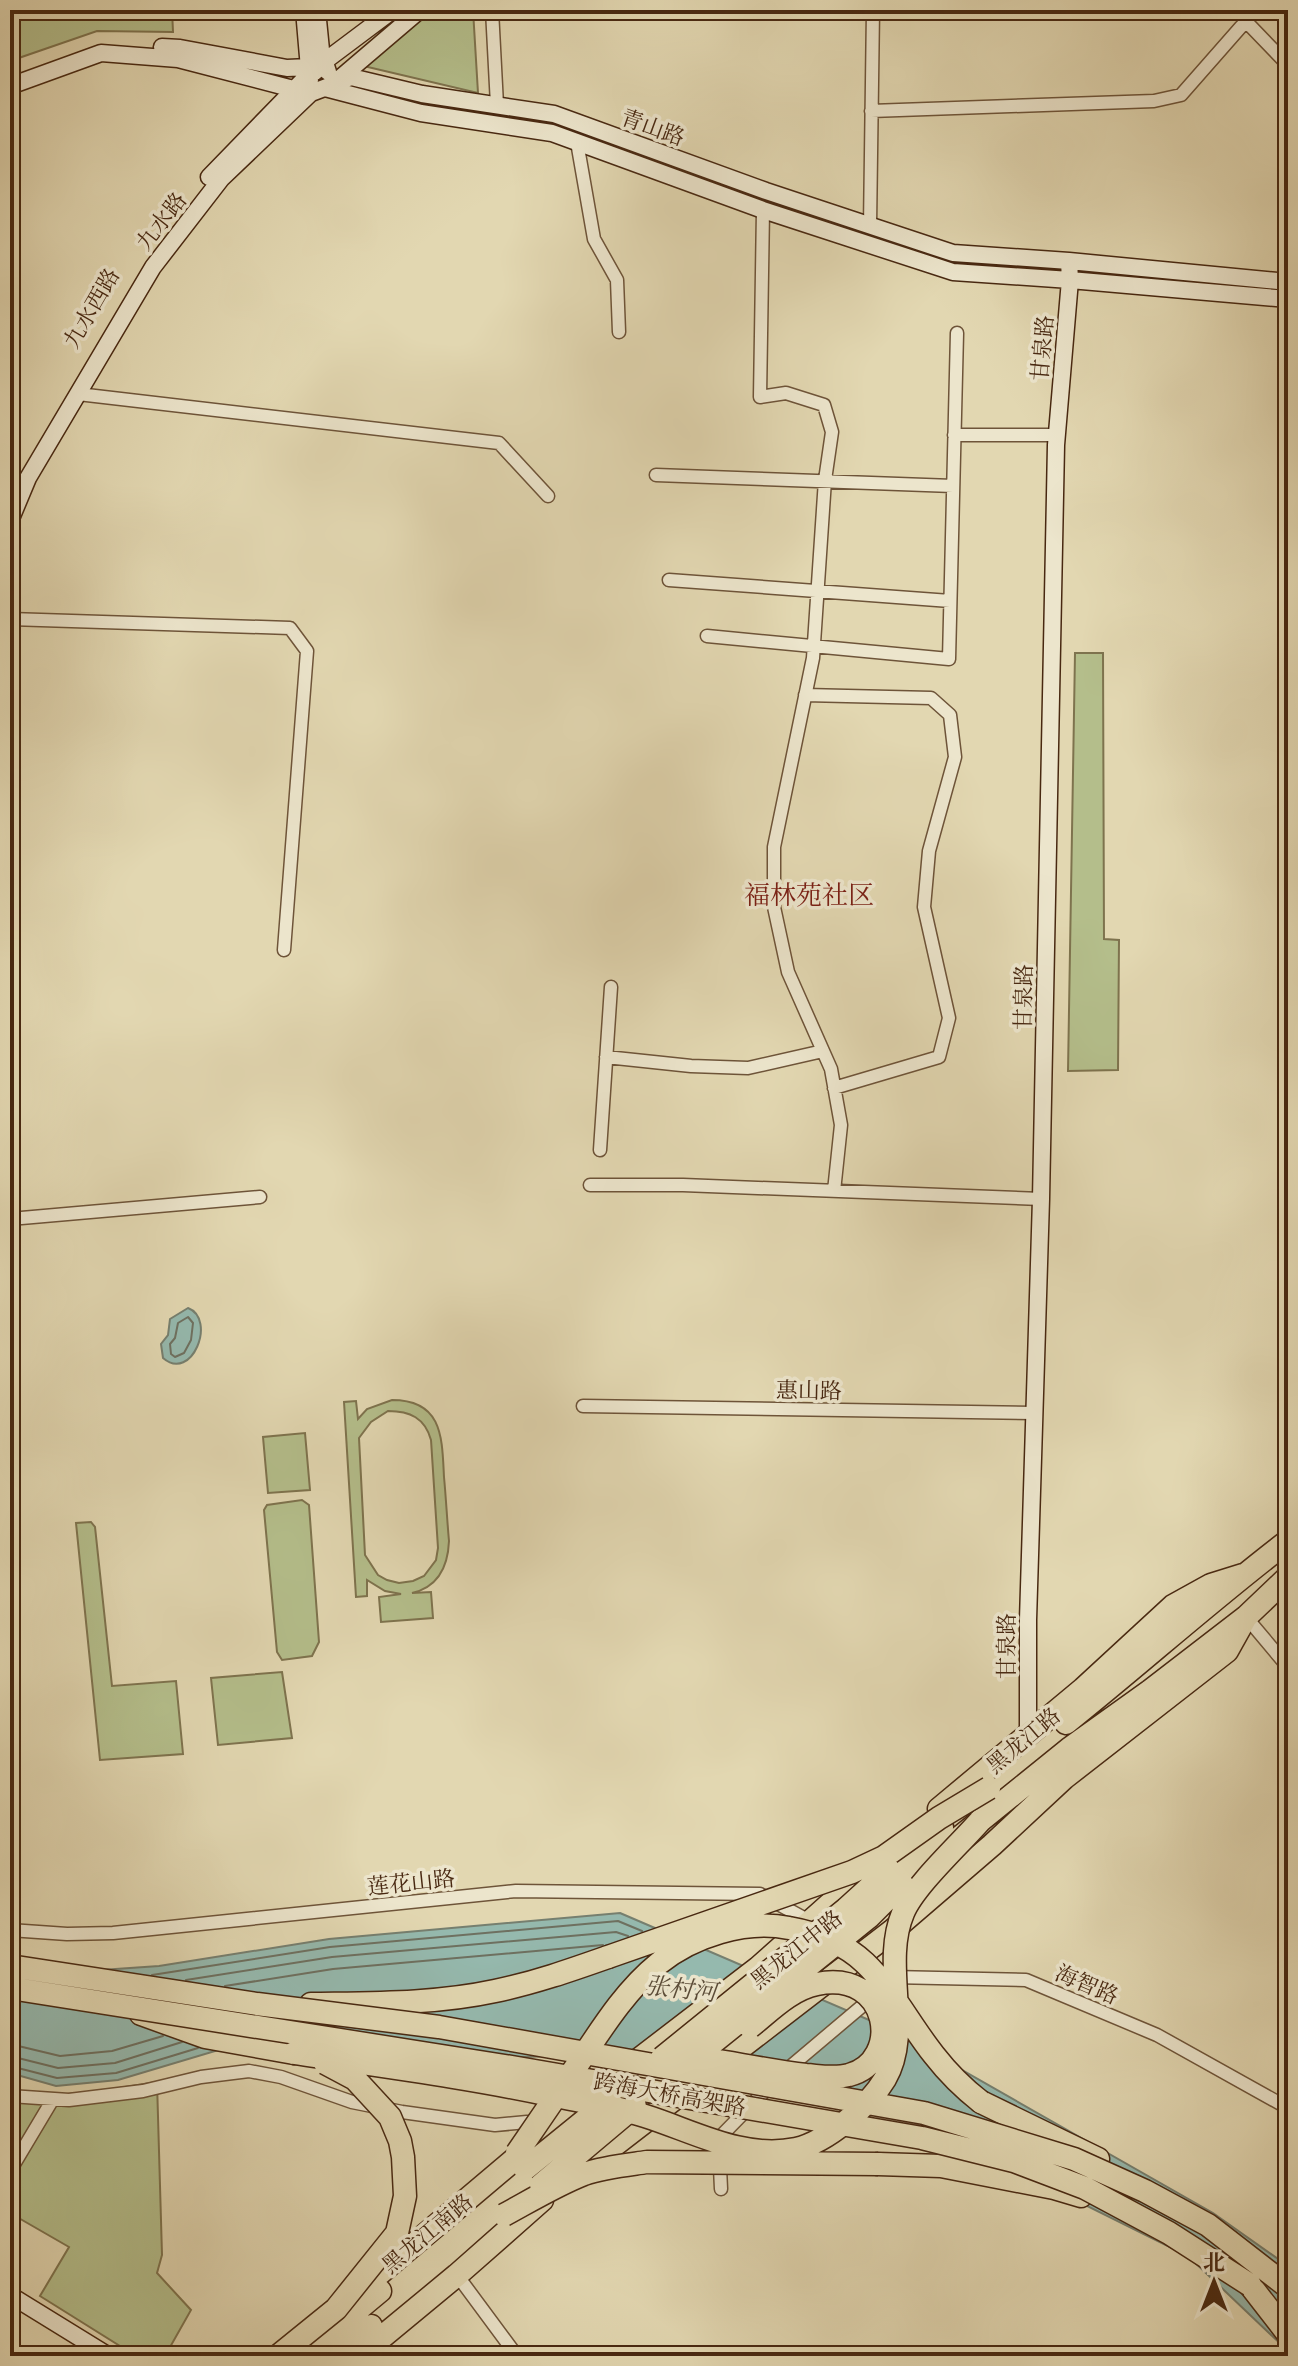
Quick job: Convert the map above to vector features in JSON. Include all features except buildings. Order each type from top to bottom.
[{"type":"highway","name":"黑龙江中路","points":[[302,2356],[525,2169],[846,1909],[1243,1575],[1288,1541]]},
{"type":"highway","name":"黑龙江路","points":[[811,1921],[908,1833],[1028,1736],[1173,1606],[1211,1585],[1243,1575]]},
{"type":"highway","name":"黑龙江中路","points":[[335,2356],[642,2100],[869,1917],[902,1884],[1069,1749],[1246,1617],[1288,1577]]},
{"type":"highway","name":"黑龙江中路","points":[[457,2275],[540,2201],[852,1963],[992,1845],[1064,1778],[1227,1651],[1246,1617]]},
{"type":"highway","points":[[257,2004],[437,2000],[495,1991],[556,1975],[852,1872],[884,1857],[989,1788]]},
{"type":"highway","points":[[121,2007],[205,2037],[550,2095],[644,2115],[714,2141],[765,2151],[797,2149],[817,2141],[848,2120],[885,2079],[897,2029],[893,1966],[895,1941],[903,1912],[918,1890],[980,1821]]},
{"type":"highway","name":"黑龙江中路","points":[[573,2110],[758,1968],[811,1921]]},
{"type":"highway","points":[[280,2356],[336,2309],[419,2231],[517,2153],[602,2028],[638,1983],[659,1963],[684,1947],[731,1929],[773,1924],[821,1936],[847,1949],[890,1990],[933,2054],[958,2083],[981,2102],[1107,2163],[1145,2191]]},
{"type":"highway","name":"跨海大桥高架路","points":[[10,1966],[257,2004],[439,2027],[924,2113],[1074,2159],[1145,2191],[1208,2225],[1288,2287]]},
{"type":"highway","points":[[439,2027],[557,2038],[695,2057],[711,2060],[726,2062],[787,2073],[833,2078],[858,2072],[873,2059],[882,2031],[878,2006],[869,1995],[850,1985],[816,1984],[792,1994],[750,2027],[714,2051],[702,2059],[690,2068],[642,2100]]},
{"type":"highway","name":"跨海大桥高架路","points":[[10,1988],[505,2066],[922,2138],[1014,2161],[1085,2188],[1169,2233],[1250,2285],[1288,2318]]},
{"type":"highway","points":[[294,2053],[329,2065],[355,2079],[390,2117],[403,2157],[405,2196],[397,2233],[336,2309]]},
{"type":"highway","name":"黑龙江南路","points":[[280,2356],[573,2110]]},
{"type":"highway","points":[[504,2215],[585,2174],[647,2162],[941,2166],[1054,2188],[1136,2216]]},
{"type":"highway","points":[[1208,2225],[1288,2279]]},
{"type":"highway","points":[[359,2356],[457,2275]]},
{"type":"highway","points":[[1250,2285],[1288,2334]]},
{"type":"main road","points":[[304,10],[315,68]]},
{"type":"main road","points":[[315,68],[321,50],[317,10]]},
{"type":"main road","name":"九水路","points":[[316,89],[315,68],[393,10]]},
{"type":"main road","name":"九水路","points":[[10,521],[28,478],[153,267],[221,179],[316,89],[420,10]]},
{"type":"main road","points":[[10,75],[99,42],[180,48],[287,68],[315,68]]},
{"type":"main road","name":"青山路","points":[[10,86],[101,53],[178,59],[421,113],[552,133],[763,210],[953,272],[1288,299]]},
{"type":"main road","name":"青山路","points":[[315,68],[316,89]]},
{"type":"main road","name":"青山路","points":[[316,89],[351,77],[422,94],[554,114],[766,191],[953,253],[1288,282]]},
{"type":"main road","name":"九水西路","points":[[10,493],[18,473],[144,261],[213,172],[316,89]]},
{"type":"main road","name":"甘泉路","points":[[1028,1736],[1028,1620],[1041,1199],[1057,435],[1069,261]]},
{"type":"main road","points":[[10,2295],[109,2356]]},
{"type":"main road","points":[[10,2307],[88,2356]]},
{"type":"street","points":[[492,10],[497,105]]},
{"type":"street","points":[[870,226],[873,10]]},
{"type":"street","points":[[1235,10],[1288,65]]},
{"type":"street","points":[[871,111],[1154,101],[1181,95],[1246,21]]},
{"type":"street","points":[[577,142],[594,239],[617,280],[619,332]]},
{"type":"street","points":[[763,210],[760,397],[786,393],[824,405],[832,432],[825,480],[814,646],[774,847],[774,907],[788,972],[831,1069],[841,1125],[834,1191]]},
{"type":"street","points":[[707,636],[949,659],[957,333]]},
{"type":"street","points":[[78,394],[499,443],[548,496]]},
{"type":"street","points":[[954,435],[1057,435]]},
{"type":"street","points":[[656,475],[953,486]]},
{"type":"street","points":[[669,580],[950,601]]},
{"type":"street","points":[[10,619],[290,628],[307,651],[284,950]]},
{"type":"street","points":[[805,695],[931,698],[950,715],[955,757],[929,851],[924,907],[949,1018],[939,1057],[834,1088]]},
{"type":"street","points":[[600,1150],[611,987]]},
{"type":"street","points":[[606,1057],[691,1066],[748,1068],[823,1051]]},
{"type":"street","points":[[590,1185],[683,1185],[1041,1199]]},
{"type":"street","points":[[10,1219],[260,1197]]},
{"type":"street","name":"惠山路","points":[[583,1406],[1034,1413]]},
{"type":"street","points":[[1246,1617],[1288,1667]]},
{"type":"street","name":"莲花山路","points":[[10,1930],[113,1933],[516,1891],[760,1894],[811,1921],[852,1963]]},
{"type":"street","name":"海智路","points":[[852,1963],[886,1976],[1026,1980],[1157,2035],[1288,2108]]},
{"type":"street","points":[[721,2189],[722,2135],[779,2076],[898,1977]]},
{"type":"street","points":[[10,2096],[69,2100],[143,2091],[201,2077],[249,2071],[281,2077],[352,2102],[402,2112],[495,2125],[527,2122],[543,2130],[556,2126]]},
{"type":"street","points":[[10,2171],[53,2099]]},
{"type":"street","points":[[457,2275],[517,2356]]},
{"type":"green space","points":[[10,10],[172,10],[173,32],[97,31],[10,61]]},
{"type":"green space","points":[[421,10],[473,10],[478,93],[355,64]]},
{"type":"green space","points":[[1075,653],[1103,653],[1104,939],[1119,940],[1118,1070],[1068,1071]]},
{"type":"green space","points":[[392,1400],[409,1402],[430,1414],[440,1435],[448,1550],[444,1567],[435,1581],[412,1593],[431,1592],[433,1618],[381,1622],[379,1597],[401,1594],[385,1591],[367,1580],[367,1596],[356,1597],[344,1402],[356,1401],[358,1419],[367,1409]],"holes":[[[388,1411],[410,1414],[421,1421],[431,1440],[438,1548],[436,1560],[424,1576],[399,1583],[378,1575],[365,1555],[359,1438],[371,1422]]]},
{"type":"green space","points":[[305,1433],[310,1490],[268,1493],[263,1437]]},
{"type":"green space","points":[[302,1500],[309,1505],[319,1642],[312,1656],[282,1660],[277,1652],[264,1510],[267,1505]]},
{"type":"green space","points":[[91,1522],[95,1527],[112,1686],[176,1681],[183,1754],[100,1760],[76,1523]]},
{"type":"green space","points":[[282,1672],[292,1738],[218,1745],[211,1678]]},
{"type":"green space","points":[[157,2082],[162,2255],[157,2273],[191,2310],[165,2356],[136,2356],[40,2296],[69,2247],[10,2213],[10,2090],[55,2095]]},
{"type":"water","points":[[188,1308],[196,1314],[200,1335],[191,1356],[183,1362],[174,1363],[163,1358],[161,1344],[168,1335],[170,1319]]},
{"type":"water","name":"张村河","points":[[620,1913],[890,2029],[1213,2213],[1288,2266],[1288,2351],[1188,2256],[821,2074],[623,2053],[315,2066],[225,2048],[118,2080],[56,2086],[10,2073],[10,1972],[28,1975],[159,1966],[329,1939]]},
{"type":"district","name":"福林苑社区","points":[[809,895]]}]
